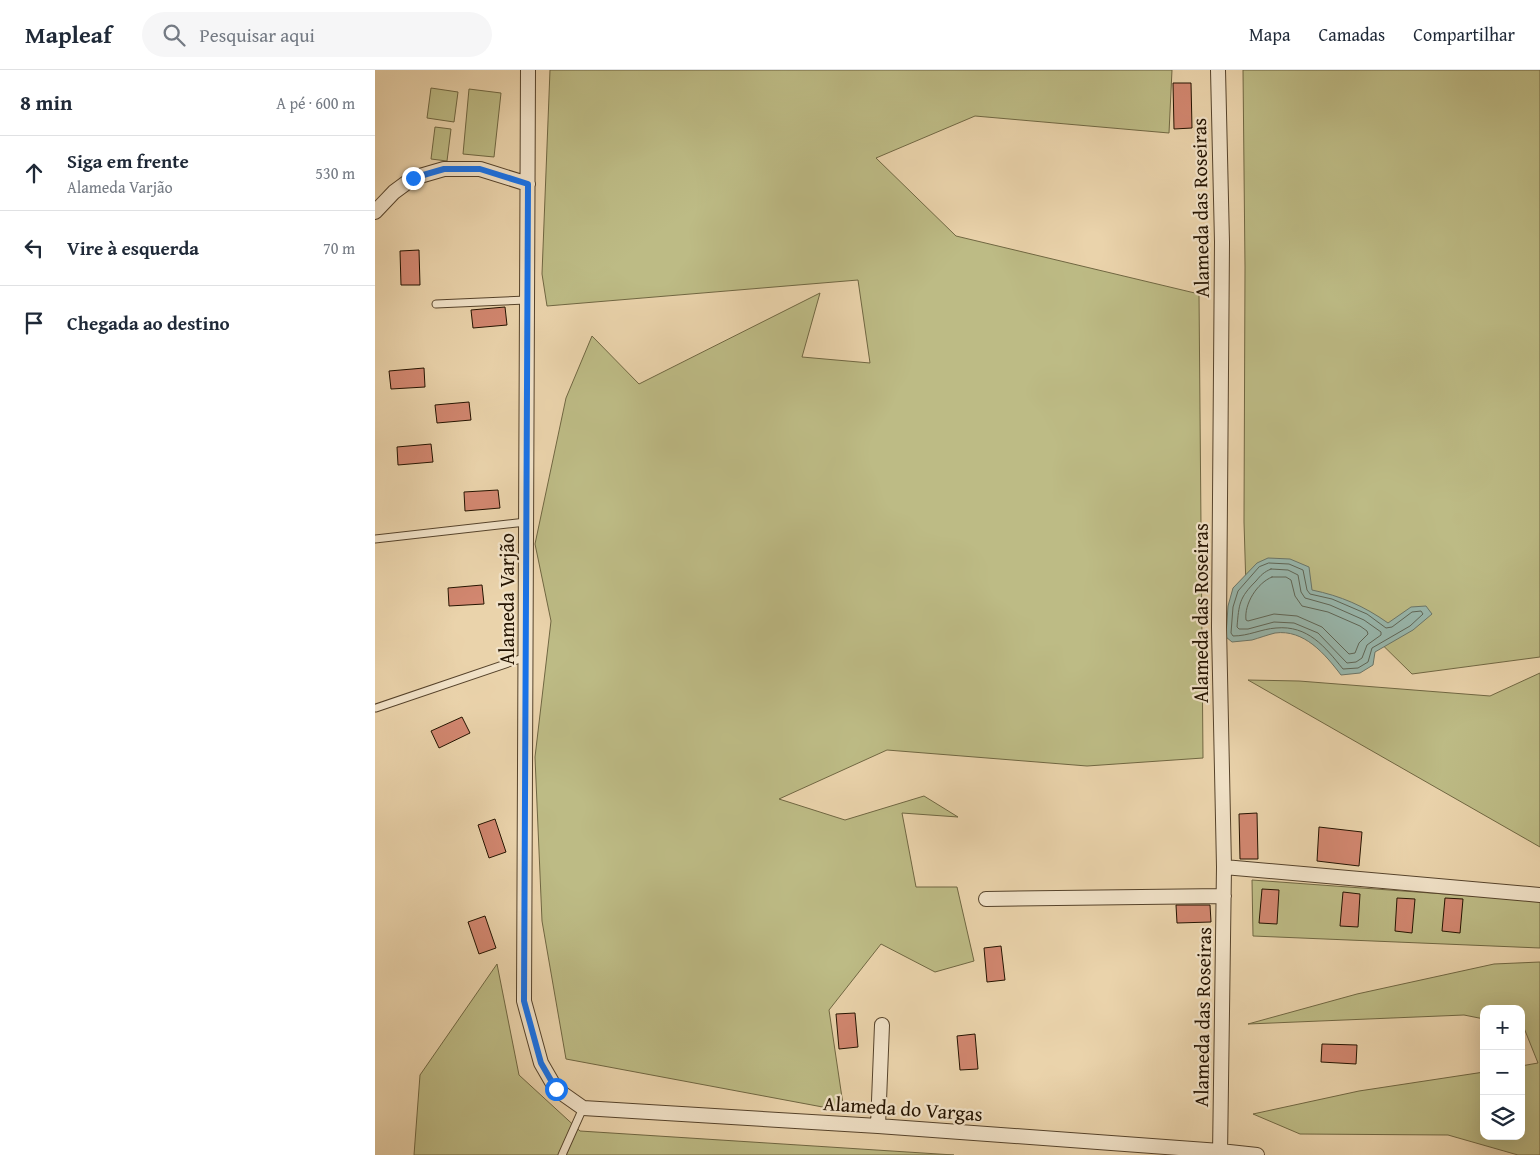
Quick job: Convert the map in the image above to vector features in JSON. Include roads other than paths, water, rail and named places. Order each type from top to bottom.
[{"type":"street","name":"Alameda Varjão","points":[[529,70],[524,1001],[541,1063],[556,1089],[583,1108]]},
{"type":"street","name":"Alameda das Roseiras","points":[[1217,70],[1222,242],[1219,627],[1224,867],[1220,1153]]},
{"type":"street","points":[[375,212],[394,192],[413,178],[444,169],[480,169],[528,184]]},
{"type":"street","points":[[1224,867],[1540,895]]},
{"type":"street","points":[[986,899],[1224,896]]},
{"type":"street","points":[[878,1126],[882,1026]]},
{"type":"street","name":"Alameda do Vargas","points":[[583,1108],[878,1126],[1257,1155]]},
{"type":"lane","points":[[436,304],[527,300]]},
{"type":"lane","points":[[375,539],[526,522]]},
{"type":"lane","points":[[376,708],[526,657]]},
{"type":"lane","points":[[562,1155],[583,1108]]},
{"type":"water","points":[[1268,558],[1290,559],[1309,567],[1312,590],[1352,602],[1388,623],[1411,607],[1426,606],[1432,614],[1413,630],[1375,652],[1373,665],[1360,673],[1341,675],[1321,651],[1295,635],[1275,633],[1252,640],[1232,642],[1226,637],[1228,606],[1233,588],[1257,563]]}]
